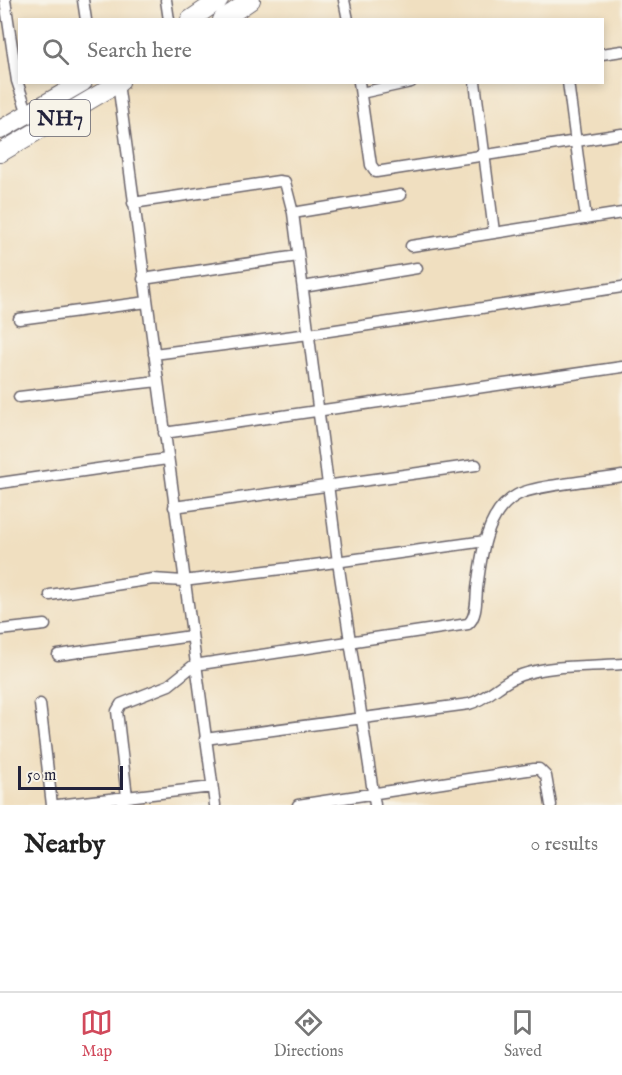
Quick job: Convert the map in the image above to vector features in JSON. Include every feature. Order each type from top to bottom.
[{"type":"highway","points":[[192,18],[219,0]]},
{"type":"highway","points":[[225,18],[251,0]]},
{"type":"highway","name":"NH7","points":[[0,130],[80,84]]},
{"type":"highway","name":"NH7","points":[[0,153],[117,84]]},
{"type":"street","points":[[84,0],[86,18]]},
{"type":"street","points":[[166,0],[169,18]]},
{"type":"street","points":[[344,0],[348,18]]},
{"type":"street","points":[[3,7],[17,81],[28,114]]},
{"type":"street","points":[[604,54],[622,51]]},
{"type":"street","points":[[119,84],[214,805]]},
{"type":"street","points":[[394,84],[360,88],[371,165],[376,172],[622,134]]},
{"type":"street","points":[[475,84],[494,232]]},
{"type":"street","points":[[568,84],[586,219]]},
{"type":"street","points":[[133,203],[285,182],[293,213],[338,562],[375,805]]},
{"type":"street","points":[[293,213],[400,195]]},
{"type":"street","points":[[411,246],[622,213]]},
{"type":"street","points":[[143,279],[298,256]]},
{"type":"street","points":[[303,286],[417,268]]},
{"type":"street","points":[[154,354],[309,334],[622,287]]},
{"type":"street","points":[[19,319],[147,302]]},
{"type":"street","points":[[164,433],[622,367]]},
{"type":"street","points":[[18,398],[158,381]]},
{"type":"street","points":[[0,483],[167,459]]},
{"type":"street","points":[[174,507],[477,465]]},
{"type":"street","points":[[128,801],[118,707],[169,685],[194,665],[468,624],[474,614],[485,541],[495,518],[517,495],[622,476]]},
{"type":"street","points":[[50,595],[161,579],[183,581],[338,562],[485,541]]},
{"type":"street","points":[[0,630],[45,625]]},
{"type":"street","points":[[58,655],[191,636]]},
{"type":"street","points":[[205,739],[476,702],[510,680],[534,671],[622,664]]},
{"type":"street","points":[[40,704],[52,805]]},
{"type":"street","points":[[298,805],[539,769],[546,776],[551,805]]},
{"type":"street","points":[[58,805],[128,801],[212,787]]}]
